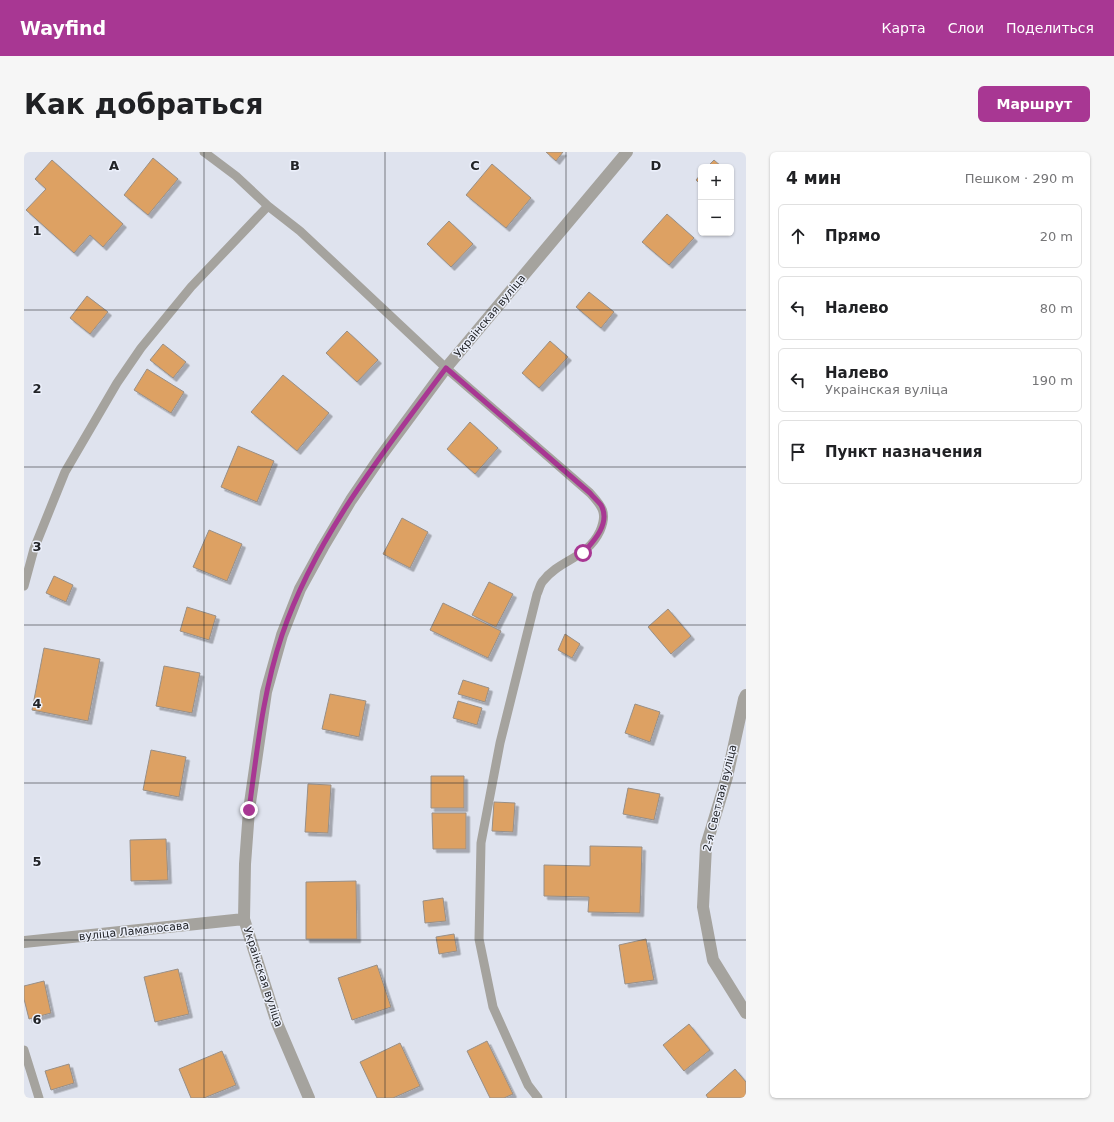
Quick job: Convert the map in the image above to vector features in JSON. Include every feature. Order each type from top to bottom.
[{"type":"street","name":"Украінская вуліца","points":[[309,1098],[277,1022],[244,920],[245,864],[249,810],[266,692],[282,635],[300,589],[351,500],[381,456],[446,368],[627,152]]},
{"type":"street","name":"2-я Светлая вуліца","points":[[746,695],[727,777],[706,846],[703,907],[713,960],[746,1013]]},
{"type":"street","name":"вуліца Ламаносава","points":[[24,942],[244,920]]},
{"type":"lane","points":[[204,152],[236,176],[268,206],[300,232],[446,368],[590,493],[602,506],[604,521],[596,539],[583,553],[555,570],[543,581],[537,594],[500,743],[481,844],[479,940],[493,1007],[528,1085],[538,1098]]},
{"type":"lane","points":[[24,586],[34,549],[65,472],[117,383],[141,348],[191,287],[268,206]]},
{"type":"lane","points":[[24,1050],[39,1098]]},
{"type":"building","points":[[546,152],[563,152],[556,161]]},
{"type":"building","points":[[153,158],[178,179],[148,215],[124,195]]},
{"type":"building","points":[[52,160],[123,224],[103,247],[90,235],[74,253],[26,210],[46,189],[35,179]]},
{"type":"building","points":[[714,160],[719,164],[710,164]]},
{"type":"building","points":[[492,164],[531,198],[506,228],[466,195]]},
{"type":"building","points":[[667,214],[694,238],[669,265],[642,242]]},
{"type":"building","points":[[449,221],[473,244],[451,267],[427,244]]},
{"type":"building","points":[[589,292],[614,312],[601,328],[576,307]]},
{"type":"building","points":[[87,296],[108,312],[90,334],[70,318]]},
{"type":"building","points":[[347,331],[378,360],[357,382],[326,353]]},
{"type":"building","points":[[550,341],[568,357],[539,388],[522,373]]},
{"type":"building","points":[[163,344],[186,362],[173,378],[150,360]]},
{"type":"building","points":[[147,369],[184,392],[171,413],[134,390]]},
{"type":"building","points":[[283,375],[329,413],[297,451],[251,412]]},
{"type":"building","points":[[470,422],[498,448],[475,474],[447,449]]},
{"type":"building","points":[[238,446],[274,461],[257,502],[221,487]]},
{"type":"building","points":[[402,518],[428,532],[410,568],[383,554]]},
{"type":"building","points":[[209,530],[242,544],[227,581],[193,567]]},
{"type":"building","points":[[54,576],[73,585],[66,602],[46,593]]},
{"type":"building","points":[[489,582],[513,594],[496,627],[472,615]]},
{"type":"building","points":[[443,603],[501,631],[488,658],[430,630]]},
{"type":"building","points":[[187,607],[216,616],[209,640],[180,631]]},
{"type":"building","points":[[668,609],[691,636],[671,654],[648,627]]},
{"type":"building","points":[[565,634],[580,644],[572,658],[558,650]]},
{"type":"building","points":[[44,648],[100,659],[88,721],[32,710]]},
{"type":"building","points":[[164,666],[200,673],[192,713],[156,706]]},
{"type":"building","points":[[463,680],[489,688],[485,702],[458,694]]},
{"type":"building","points":[[330,694],[366,701],[359,737],[322,729]]},
{"type":"building","points":[[458,701],[482,708],[477,725],[453,718]]},
{"type":"building","points":[[635,704],[660,712],[650,742],[625,733]]},
{"type":"building","points":[[151,750],[186,757],[179,797],[143,790]]},
{"type":"building","points":[[431,776],[464,776],[464,808],[431,808]]},
{"type":"building","points":[[308,784],[331,785],[328,833],[305,832]]},
{"type":"building","points":[[628,788],[660,794],[654,820],[623,814]]},
{"type":"building","points":[[494,802],[515,803],[513,832],[492,831]]},
{"type":"building","points":[[432,813],[466,813],[466,849],[433,849]]},
{"type":"building","points":[[166,839],[168,880],[131,881],[130,840]]},
{"type":"building","points":[[590,846],[642,847],[640,913],[588,912],[589,897],[544,896],[544,865],[590,866]]},
{"type":"building","points":[[356,881],[357,939],[306,939],[306,882]]},
{"type":"building","points":[[443,898],[446,921],[425,923],[423,901]]},
{"type":"building","points":[[454,934],[457,951],[439,954],[436,937]]},
{"type":"building","points":[[646,939],[654,980],[625,984],[619,945]]},
{"type":"building","points":[[377,965],[391,1007],[352,1020],[338,978]]},
{"type":"building","points":[[178,969],[189,1014],[155,1022],[144,977]]},
{"type":"building","points":[[44,981],[51,1013],[29,1019],[24,999],[24,986]]},
{"type":"building","points":[[689,1024],[710,1050],[684,1071],[663,1045]]},
{"type":"building","points":[[487,1041],[513,1094],[504,1098],[490,1098],[467,1051]]},
{"type":"building","points":[[400,1043],[420,1086],[393,1098],[377,1098],[360,1062]]},
{"type":"building","points":[[222,1051],[236,1085],[204,1098],[191,1098],[179,1069]]},
{"type":"building","points":[[69,1064],[74,1083],[51,1090],[45,1071]]},
{"type":"building","points":[[735,1069],[746,1082],[746,1098],[708,1098],[706,1095]]},
{"type":"route","points":[[249,810],[266,692],[282,635],[300,589],[351,500],[381,456],[446,368],[590,493],[602,506],[604,521],[596,539],[583,553]]}]
